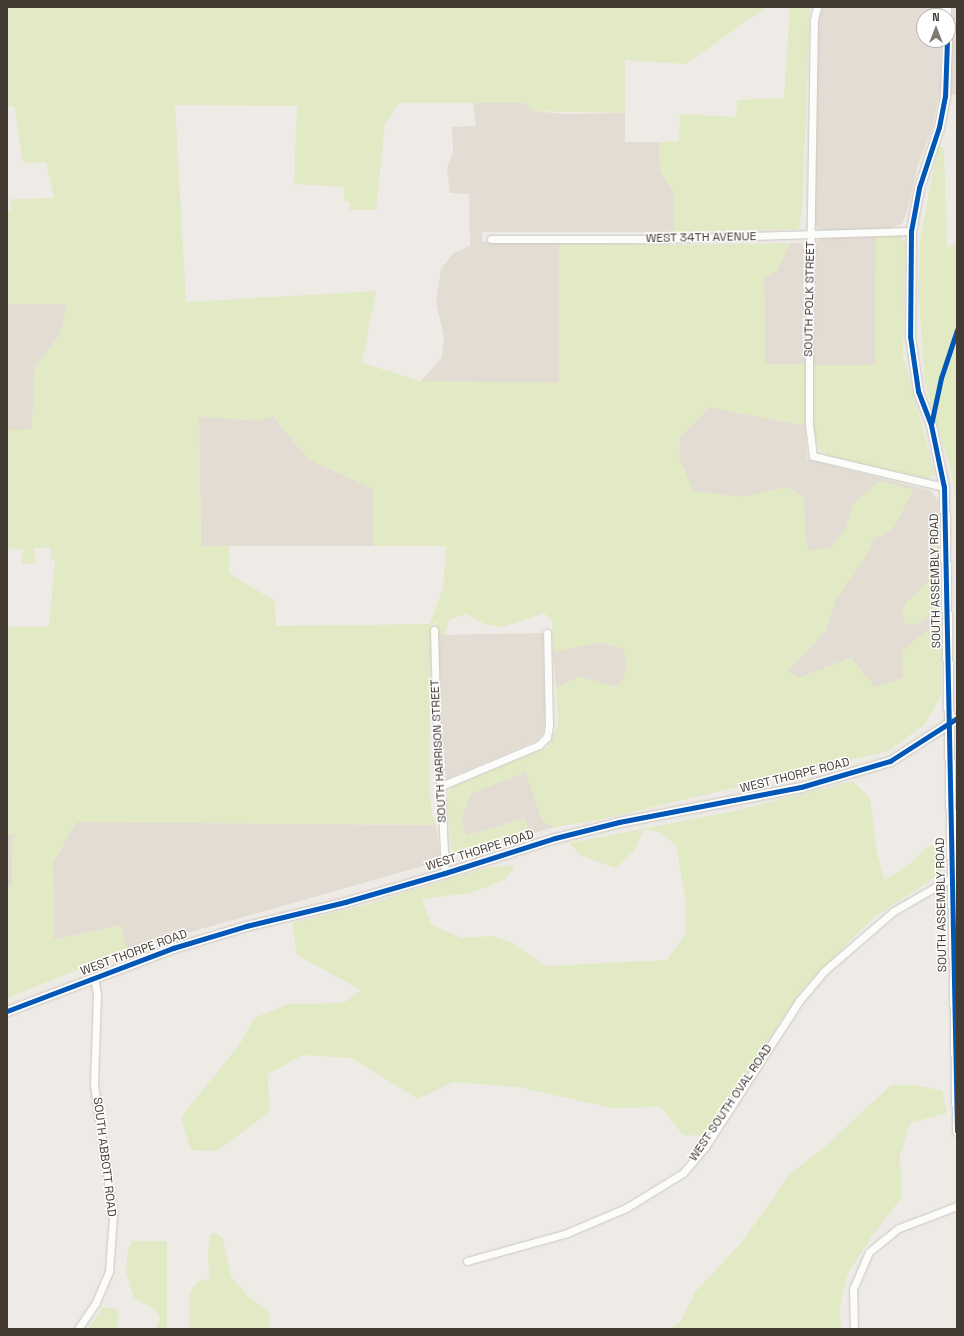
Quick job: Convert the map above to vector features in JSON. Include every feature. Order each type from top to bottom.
[{"type":"street","name":"SOUTH POLK STREET","points":[[817,7],[814,20],[809,416],[813,456],[944,486]]},
{"type":"street","name":"SOUTH ASSEMBLY ROAD","points":[[947,48],[945,96],[939,127],[919,188],[911,231],[910,336],[918,390],[931,425],[944,486],[954,878],[957,1131]]},
{"type":"street","name":"WEST 34TH AVENUE","points":[[491,239],[811,236],[911,231]]},
{"type":"street","name":"SOUTH HARRISON STREET","points":[[434,630],[438,771],[441,786],[445,873]]},
{"type":"street","points":[[441,786],[538,745],[546,737],[549,726],[547,633]]},
{"type":"street","name":"WEST THORPE ROAD","points":[[7,1011],[173,948],[246,926],[445,873],[555,838],[619,822],[755,798],[890,761],[949,725],[957,718]]},
{"type":"street","name":"WEST SOUTH OVAL ROAD","points":[[467,1261],[567,1233],[626,1208],[683,1174],[705,1147],[799,1001],[823,972],[894,911],[954,878]]},
{"type":"street","name":"SOUTH ABBOTT ROAD","points":[[78,1329],[96,1302],[110,1271],[113,1216],[94,1084],[97,994],[94,977]]},
{"type":"street","points":[[854,1329],[853,1289],[869,1252],[899,1228],[957,1206]]},
{"type":"shaded area","points":[[823,7],[940,7],[916,8],[916,48],[940,48],[941,86],[932,129],[918,165],[907,212],[902,223],[892,228],[828,231],[818,228],[813,221],[818,19]]},
{"type":"shaded area","points":[[957,7],[957,94],[950,95],[952,48],[956,48],[956,8],[953,8]]},
{"type":"shaded area","points":[[473,103],[525,103],[534,111],[564,114],[625,113],[625,142],[659,142],[660,170],[674,193],[674,232],[482,232],[482,242],[559,242],[559,383],[421,381],[442,357],[444,337],[436,303],[441,268],[454,253],[470,246],[469,194],[450,193],[447,168],[453,152],[452,127],[476,126]]},
{"type":"shaded area","points":[[876,236],[875,365],[812,365],[813,247],[820,238]]},
{"type":"shaded area","points":[[790,243],[801,243],[804,250],[806,364],[765,364],[764,278],[777,271]]},
{"type":"shaded area","points":[[7,304],[67,304],[60,335],[35,367],[32,430],[7,430]]},
{"type":"shaded area","points":[[709,407],[805,426],[807,459],[931,491],[938,501],[941,620],[902,651],[903,678],[875,687],[851,658],[799,678],[788,671],[826,630],[835,601],[865,558],[808,550],[805,537],[804,499],[788,487],[743,497],[693,491],[679,458],[680,438]]},
{"type":"shaded area","points":[[199,416],[259,421],[273,416],[308,459],[373,489],[373,546],[201,546]]},
{"type":"shaded area","points":[[543,633],[545,718],[543,733],[538,740],[446,779],[441,772],[436,635]]},
{"type":"shaded area","points":[[602,642],[624,649],[627,671],[618,687],[579,677],[556,688],[553,652]]},
{"type":"shaded area","points":[[526,771],[542,821],[555,827],[530,834],[525,818],[466,836],[461,822],[470,794]]},
{"type":"shaded area","points":[[77,822],[436,825],[440,858],[434,863],[127,950],[120,925],[54,940],[53,862]]},
{"type":"shaded area","points":[[7,834],[13,834],[12,886],[7,887]]},
{"type":"green space","points":[[7,7],[766,7],[686,64],[625,60],[625,113],[534,111],[525,103],[399,103],[385,124],[376,210],[349,210],[349,202],[344,201],[344,187],[294,184],[297,106],[175,105],[186,302],[376,291],[362,363],[421,381],[559,383],[559,242],[678,245],[790,243],[777,271],[764,278],[765,364],[806,364],[805,426],[709,407],[680,438],[679,458],[693,491],[743,497],[788,487],[804,499],[805,537],[808,550],[830,548],[845,530],[853,505],[879,481],[914,490],[892,530],[874,539],[865,558],[835,601],[826,630],[788,671],[799,678],[851,658],[875,687],[903,678],[902,651],[941,620],[942,694],[925,724],[888,751],[598,820],[555,827],[542,821],[526,772],[470,794],[461,822],[466,836],[525,818],[530,834],[452,855],[447,803],[450,788],[548,747],[558,725],[556,688],[579,677],[618,687],[627,671],[624,649],[602,642],[553,652],[552,621],[544,613],[502,627],[485,624],[466,614],[449,620],[445,635],[436,635],[437,621],[431,625],[429,784],[432,814],[436,825],[77,822],[53,862],[54,940],[121,925],[127,950],[7,998],[7,887],[12,886],[13,834],[7,834],[7,627],[49,627],[55,560],[51,560],[51,548],[34,548],[35,563],[21,564],[23,550],[7,548],[7,430],[32,429],[35,367],[60,335],[67,304],[7,304],[7,211],[11,211],[11,199],[54,198],[46,162],[23,163],[14,106],[7,106]],"holes":[[[199,416],[259,421],[273,416],[308,459],[373,489],[373,546],[446,546],[443,588],[430,624],[276,626],[275,601],[229,573],[229,546],[201,546]]]},
{"type":"green space","points":[[790,7],[810,7],[802,211],[799,229],[674,232],[674,193],[660,170],[659,142],[679,141],[680,114],[736,117],[737,100],[784,98]]},
{"type":"green space","points":[[938,146],[944,148],[947,248],[957,242],[957,505],[950,467],[925,384],[918,288],[920,240]]},
{"type":"green space","points":[[876,236],[901,236],[905,243],[903,356],[935,474],[929,479],[829,456],[821,451],[814,439],[812,365],[875,365]]},
{"type":"green space","points":[[937,532],[939,609],[915,625],[905,623],[901,614],[907,602],[928,582],[932,543]]},
{"type":"green space","points":[[853,781],[870,798],[877,855],[885,880],[910,864],[927,847],[942,844],[943,869],[931,880],[873,918],[804,987],[703,1136],[683,1135],[661,1107],[612,1108],[518,1087],[453,1082],[418,1099],[351,1058],[303,1055],[268,1074],[269,1113],[216,1151],[191,1150],[181,1117],[240,1044],[254,1018],[288,1004],[343,1003],[361,990],[297,955],[292,923],[368,904],[485,868],[515,865],[505,880],[470,893],[422,899],[431,924],[461,938],[494,936],[510,942],[546,966],[667,960],[685,935],[686,902],[676,846],[662,833],[644,829],[634,851],[615,868],[580,855],[569,843],[730,812]]},
{"type":"green space","points":[[891,1085],[916,1085],[942,1091],[947,1113],[910,1123],[900,1156],[902,1197],[872,1236],[847,1275],[839,1312],[842,1329],[671,1329],[680,1322],[696,1291],[742,1242],[789,1175],[828,1144]]},
{"type":"green space","points":[[216,1233],[223,1239],[231,1276],[248,1296],[270,1313],[270,1329],[190,1329],[189,1294],[196,1283],[209,1278],[208,1248],[211,1234]]},
{"type":"green space","points":[[133,1241],[167,1241],[167,1329],[156,1329],[160,1319],[156,1310],[134,1298],[126,1272],[128,1248]]},
{"type":"green space","points":[[103,1307],[117,1309],[119,1318],[116,1329],[88,1329]]},
{"type":"cycle path","points":[[947,48],[945,96],[939,127],[919,188],[911,231],[910,336],[918,391],[931,425],[944,487],[957,1131]]},
{"type":"cycle path","points":[[931,425],[941,378],[957,330]]},
{"type":"cycle path","points":[[7,1011],[173,948],[246,926],[345,902],[445,873],[555,838],[619,822],[801,787],[890,761],[957,718]]}]
